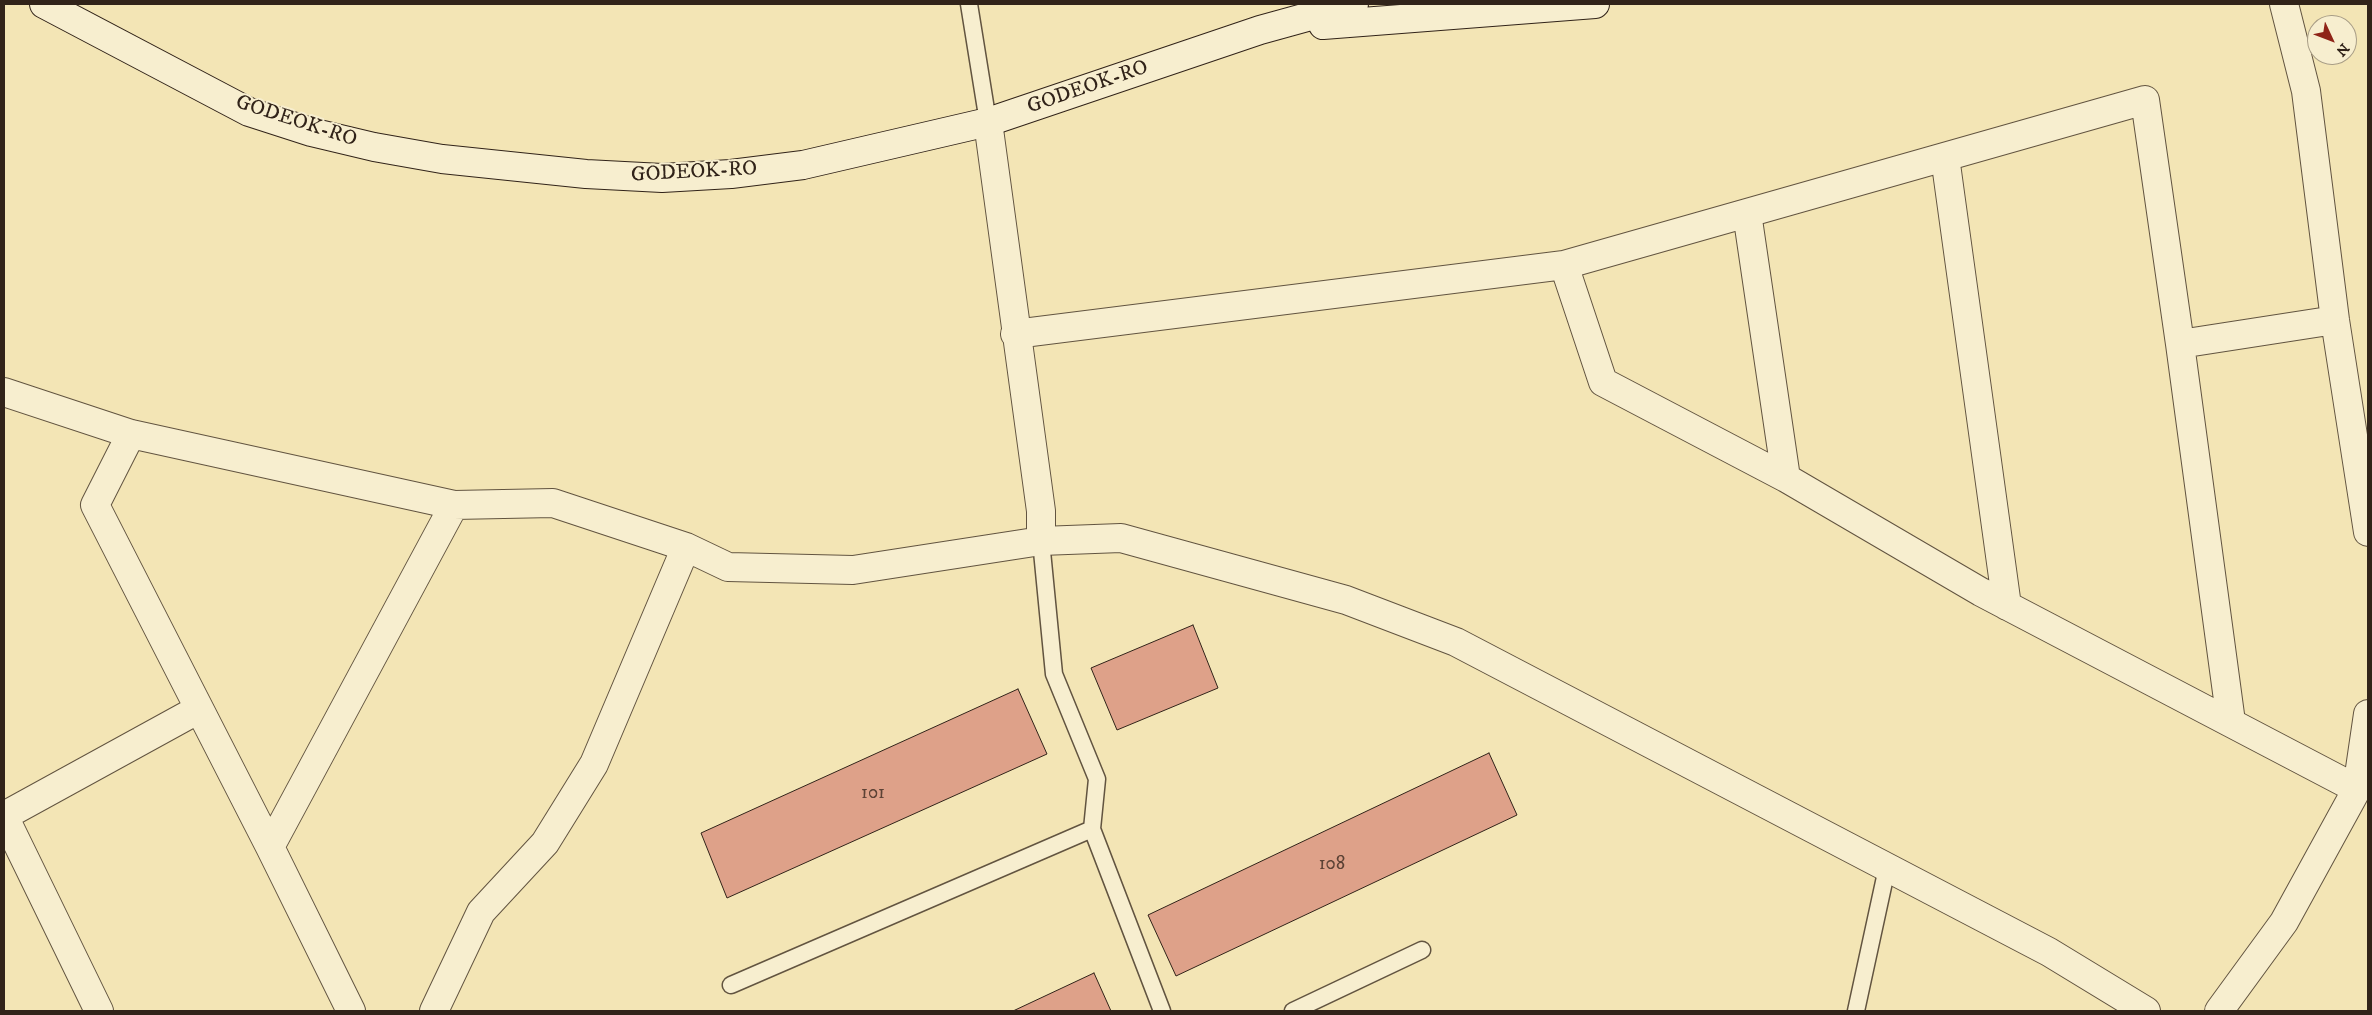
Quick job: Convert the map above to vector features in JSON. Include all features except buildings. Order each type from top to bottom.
[{"type":"street","name":"GODEOK-RO","points":[[44,4],[249,112],[320,134],[442,159],[595,175],[662,178],[731,174],[803,165],[988,122],[1260,30],[1354,4]]},
{"type":"street","points":[[1260,30],[1312,4]]},
{"type":"street","points":[[1260,30],[1595,4]]},
{"type":"street","points":[[2284,4],[2306,91],[2335,320],[2368,532]]},
{"type":"street","points":[[1015,334],[1564,265],[2146,100],[2231,722]]},
{"type":"street","points":[[988,122],[1015,334],[1041,511],[1042,540]]},
{"type":"street","points":[[1945,157],[2007,606]]},
{"type":"street","points":[[1747,213],[1786,478]]},
{"type":"street","points":[[1564,265],[1603,382],[1786,478],[2007,606],[2357,789]]},
{"type":"street","points":[[2180,344],[2335,320]]},
{"type":"street","points":[[4,392],[132,434],[454,505],[553,503],[686,547],[728,567],[852,570],[1042,540],[1121,538],[1346,600],[1456,642],[2049,952],[2146,1011]]},
{"type":"street","points":[[132,434],[95,505],[270,846],[351,1011]]},
{"type":"street","points":[[270,846],[454,505]]},
{"type":"street","points":[[434,1011],[481,912],[545,843],[594,764],[686,547]]},
{"type":"street","points":[[99,1011],[4,816],[199,709]]},
{"type":"street","points":[[2219,1011],[2284,922],[2357,789],[2368,714]]},
{"type":"lane","points":[[969,4],[988,122]]},
{"type":"lane","points":[[1042,540],[1054,674],[1097,780],[1092,829],[1162,1011]]},
{"type":"lane","points":[[731,985],[1092,829]]},
{"type":"lane","points":[[1856,1011],[1887,868]]},
{"type":"lane","points":[[1293,1011],[1422,950]]}]
